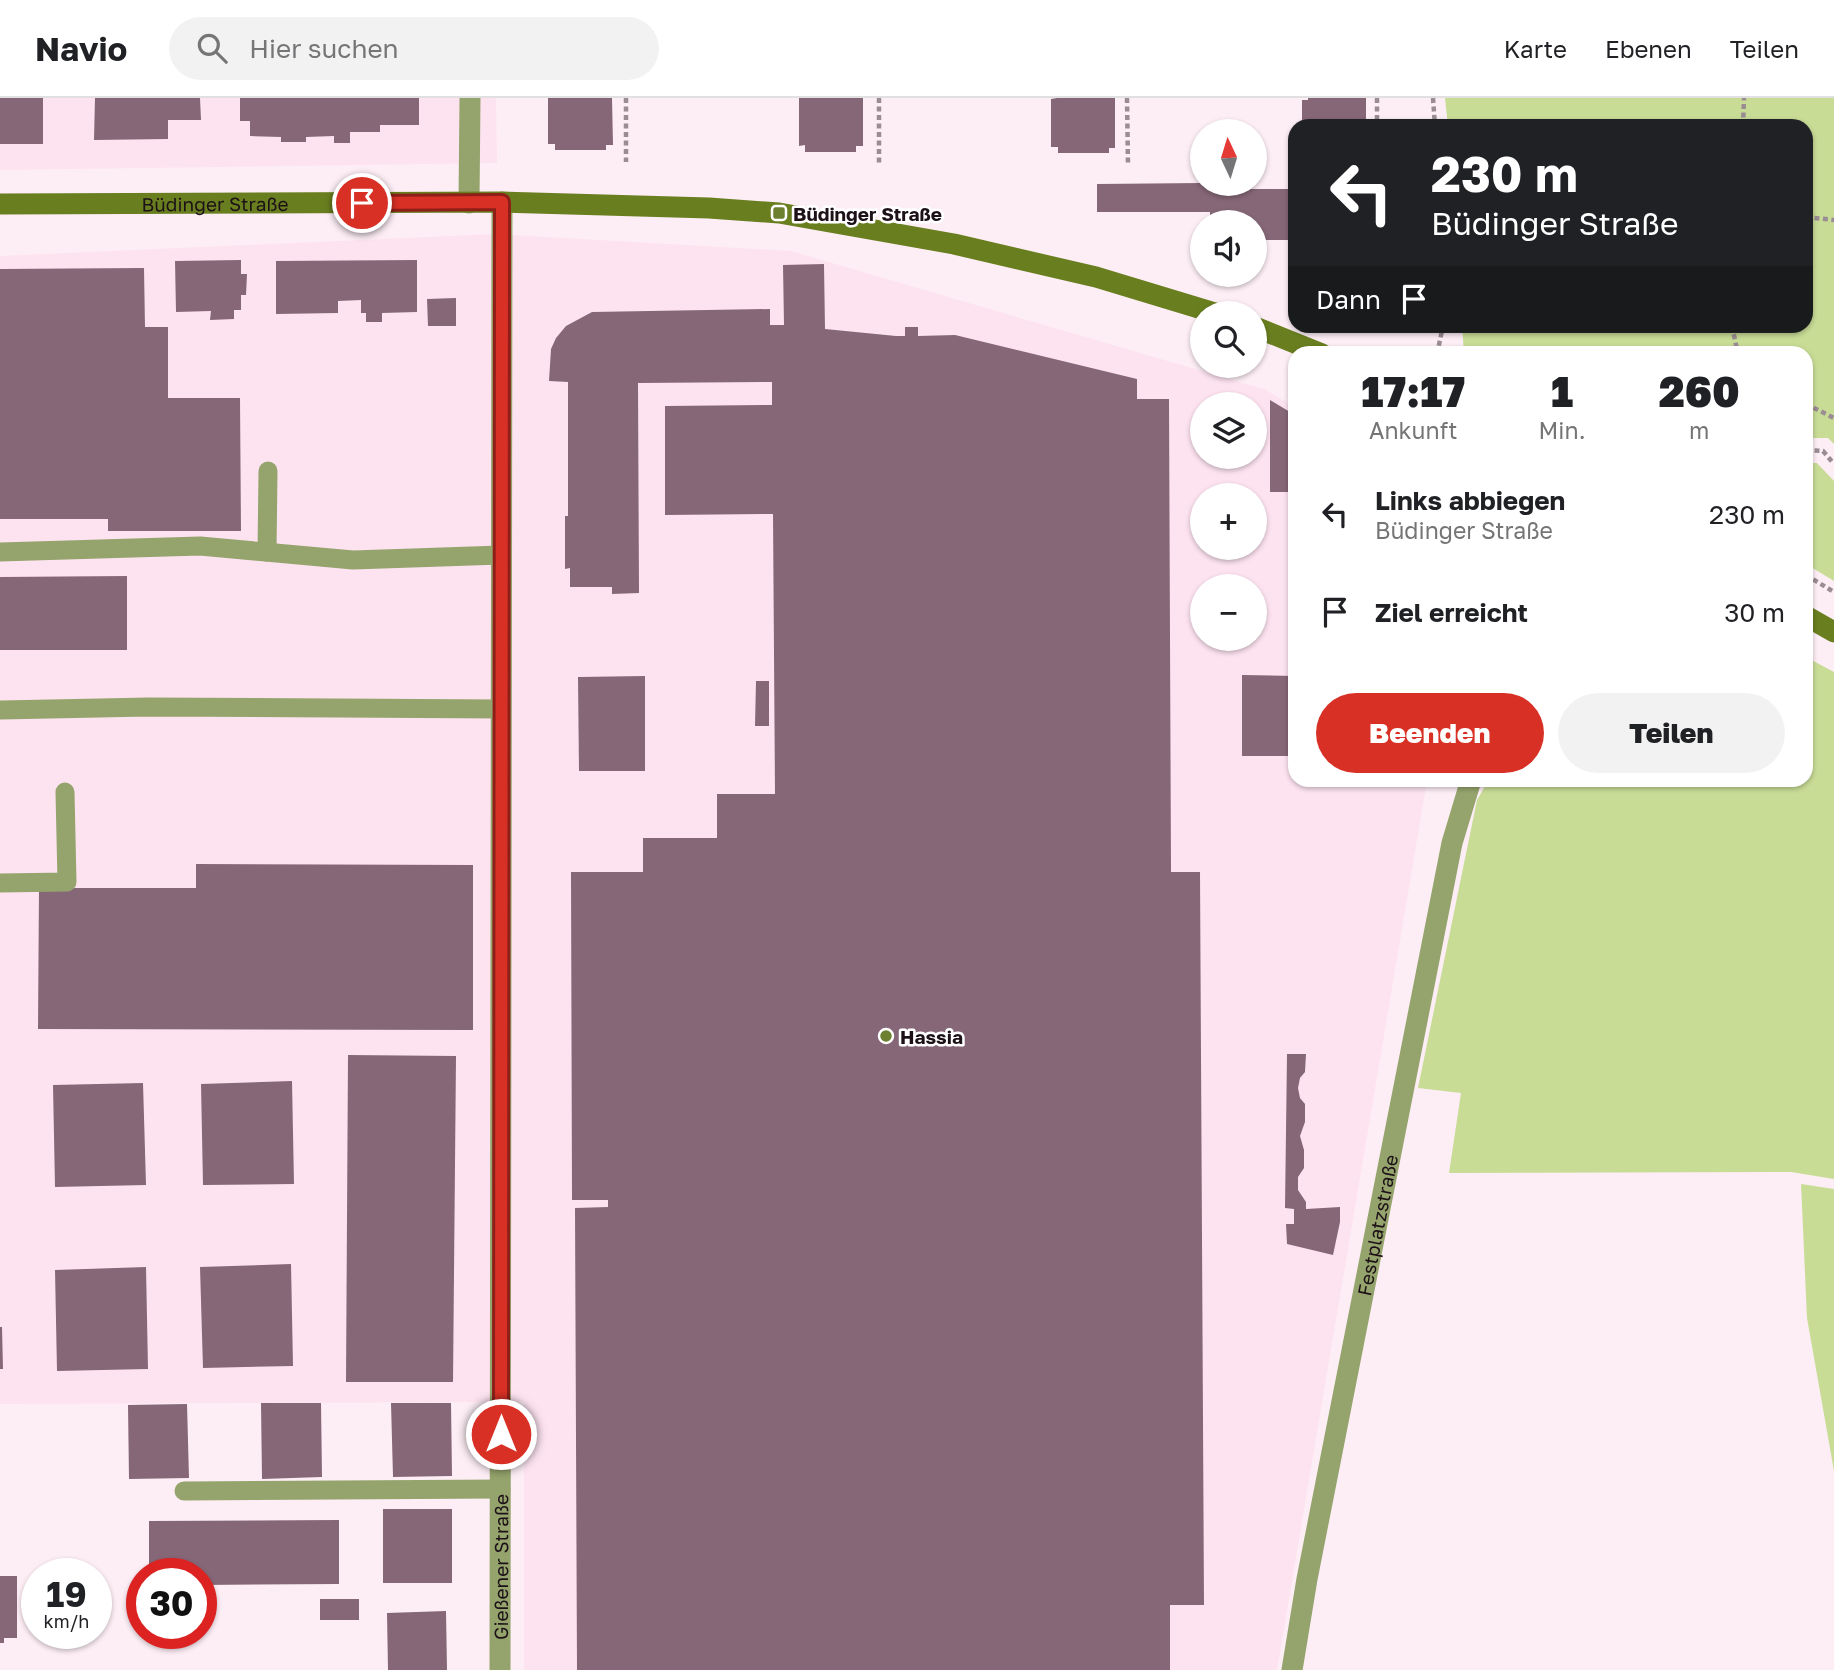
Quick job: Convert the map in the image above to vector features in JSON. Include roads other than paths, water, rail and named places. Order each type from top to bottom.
[{"type":"main road","name":"Büdinger Straße","points":[[0,204],[502,202],[684,207],[779,213],[919,237],[1002,255],[1096,277],[1190,305]]},
{"type":"main road","points":[[1267,332],[1302,346]]},
{"type":"main road","points":[[1813,620],[1834,632]]},
{"type":"street","points":[[469,203],[470,98]]},
{"type":"street","name":"Gießener Straße","points":[[500,1670],[502,202]]},
{"type":"street","name":"Festplatzstraße","points":[[1292,1670],[1307,1579],[1452,844],[1469,787]]},
{"type":"lane","points":[[267,552],[268,471]]},
{"type":"lane","points":[[0,552],[200,546],[353,560],[501,555]]},
{"type":"lane","points":[[1,710],[148,706],[502,709]]},
{"type":"lane","points":[[0,883],[67,882],[65,792]]},
{"type":"lane","points":[[184,1491],[500,1489]]},
{"type":"place","name":"Büdinger Straße","points":[[779,213]]},
{"type":"place","name":"Hassia","points":[[886,1036]]}]
